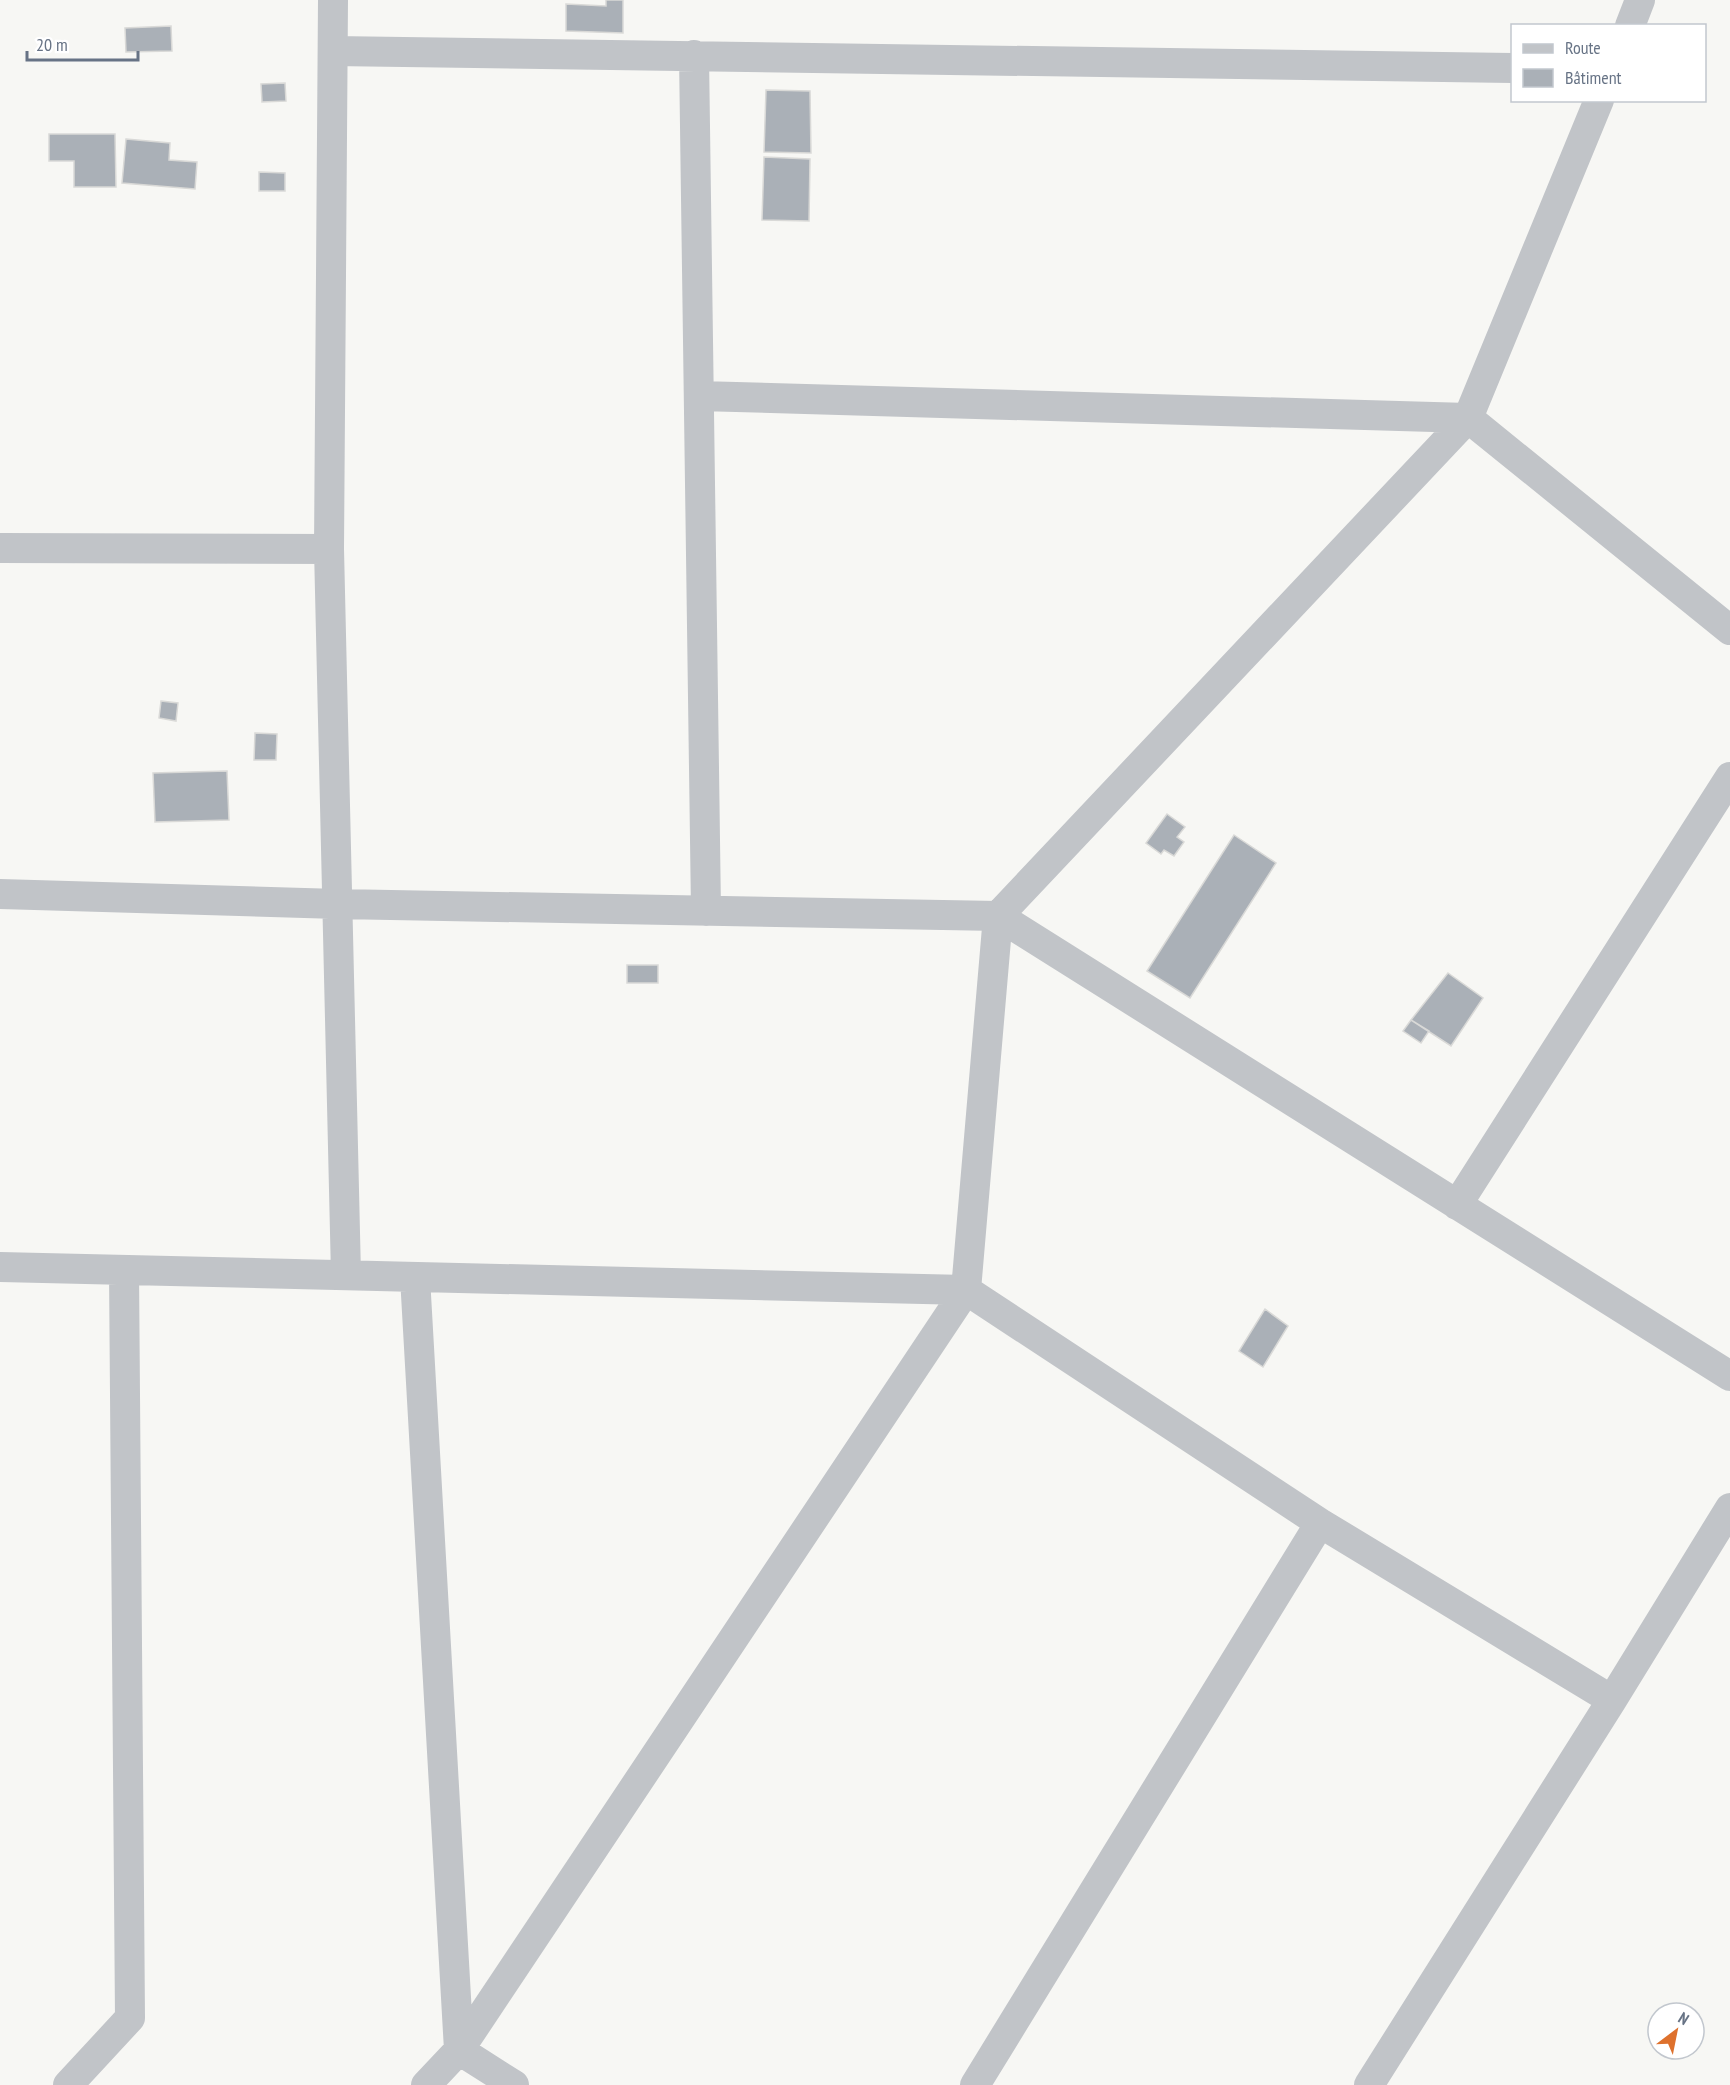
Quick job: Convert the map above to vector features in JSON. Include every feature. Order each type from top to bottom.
[{"type":"street","points":[[333,0],[330,549],[346,1275]]},
{"type":"street","points":[[1631,24],[1640,0]]},
{"type":"street","points":[[333,51],[1511,68]]},
{"type":"street","points":[[694,55],[706,911]]},
{"type":"street","points":[[426,2085],[459,2050],[966,1290],[998,916],[1468,418],[1598,102]]},
{"type":"street","points":[[699,396],[1468,418],[1730,630]]},
{"type":"street","points":[[0,548],[330,549]]},
{"type":"street","points":[[1457,1205],[1730,777]]},
{"type":"street","points":[[0,894],[338,904],[998,916],[1730,1376]]},
{"type":"street","points":[[0,1267],[966,1290],[1320,1523],[1612,1700]]},
{"type":"street","points":[[68,2085],[130,2018],[124,1270]]},
{"type":"street","points":[[415,1277],[459,2050]]},
{"type":"street","points":[[1369,2085],[1612,1700],[1730,1508]]},
{"type":"street","points":[[975,2085],[1320,1523]]},
{"type":"street","points":[[459,2050],[514,2085]]},
{"type":"building","points":[[606,0],[623,0],[623,33],[566,31],[566,4],[606,6]]},
{"type":"building","points":[[171,26],[172,51],[126,52],[125,28]]},
{"type":"building","points":[[285,83],[286,101],[262,102],[261,84]]},
{"type":"building","points":[[766,90],[810,91],[811,153],[764,152]]},
{"type":"building","points":[[49,134],[115,134],[116,187],[74,187],[74,161],[49,161]]},
{"type":"building","points":[[126,139],[170,143],[169,160],[197,162],[195,189],[122,183]]},
{"type":"building","points":[[764,157],[810,159],[809,221],[762,220]]},
{"type":"building","points":[[259,172],[285,173],[285,191],[259,191]]},
{"type":"building","points":[[161,701],[178,703],[176,721],[159,718]]},
{"type":"building","points":[[255,733],[277,734],[276,760],[254,760]]},
{"type":"building","points":[[227,771],[229,820],[155,822],[153,773]]},
{"type":"building","points":[[1167,814],[1185,827],[1177,837],[1184,842],[1174,856],[1164,850],[1161,854],[1146,843]]},
{"type":"building","points":[[1234,835],[1276,863],[1190,998],[1147,971]]},
{"type":"building","points":[[627,965],[658,965],[658,983],[627,983]]},
{"type":"building","points":[[1448,973],[1483,998],[1451,1046],[1411,1020]]},
{"type":"building","points":[[1411,1020],[1429,1031],[1421,1043],[1403,1031]]},
{"type":"building","points":[[1265,1309],[1288,1326],[1263,1367],[1239,1351]]}]
